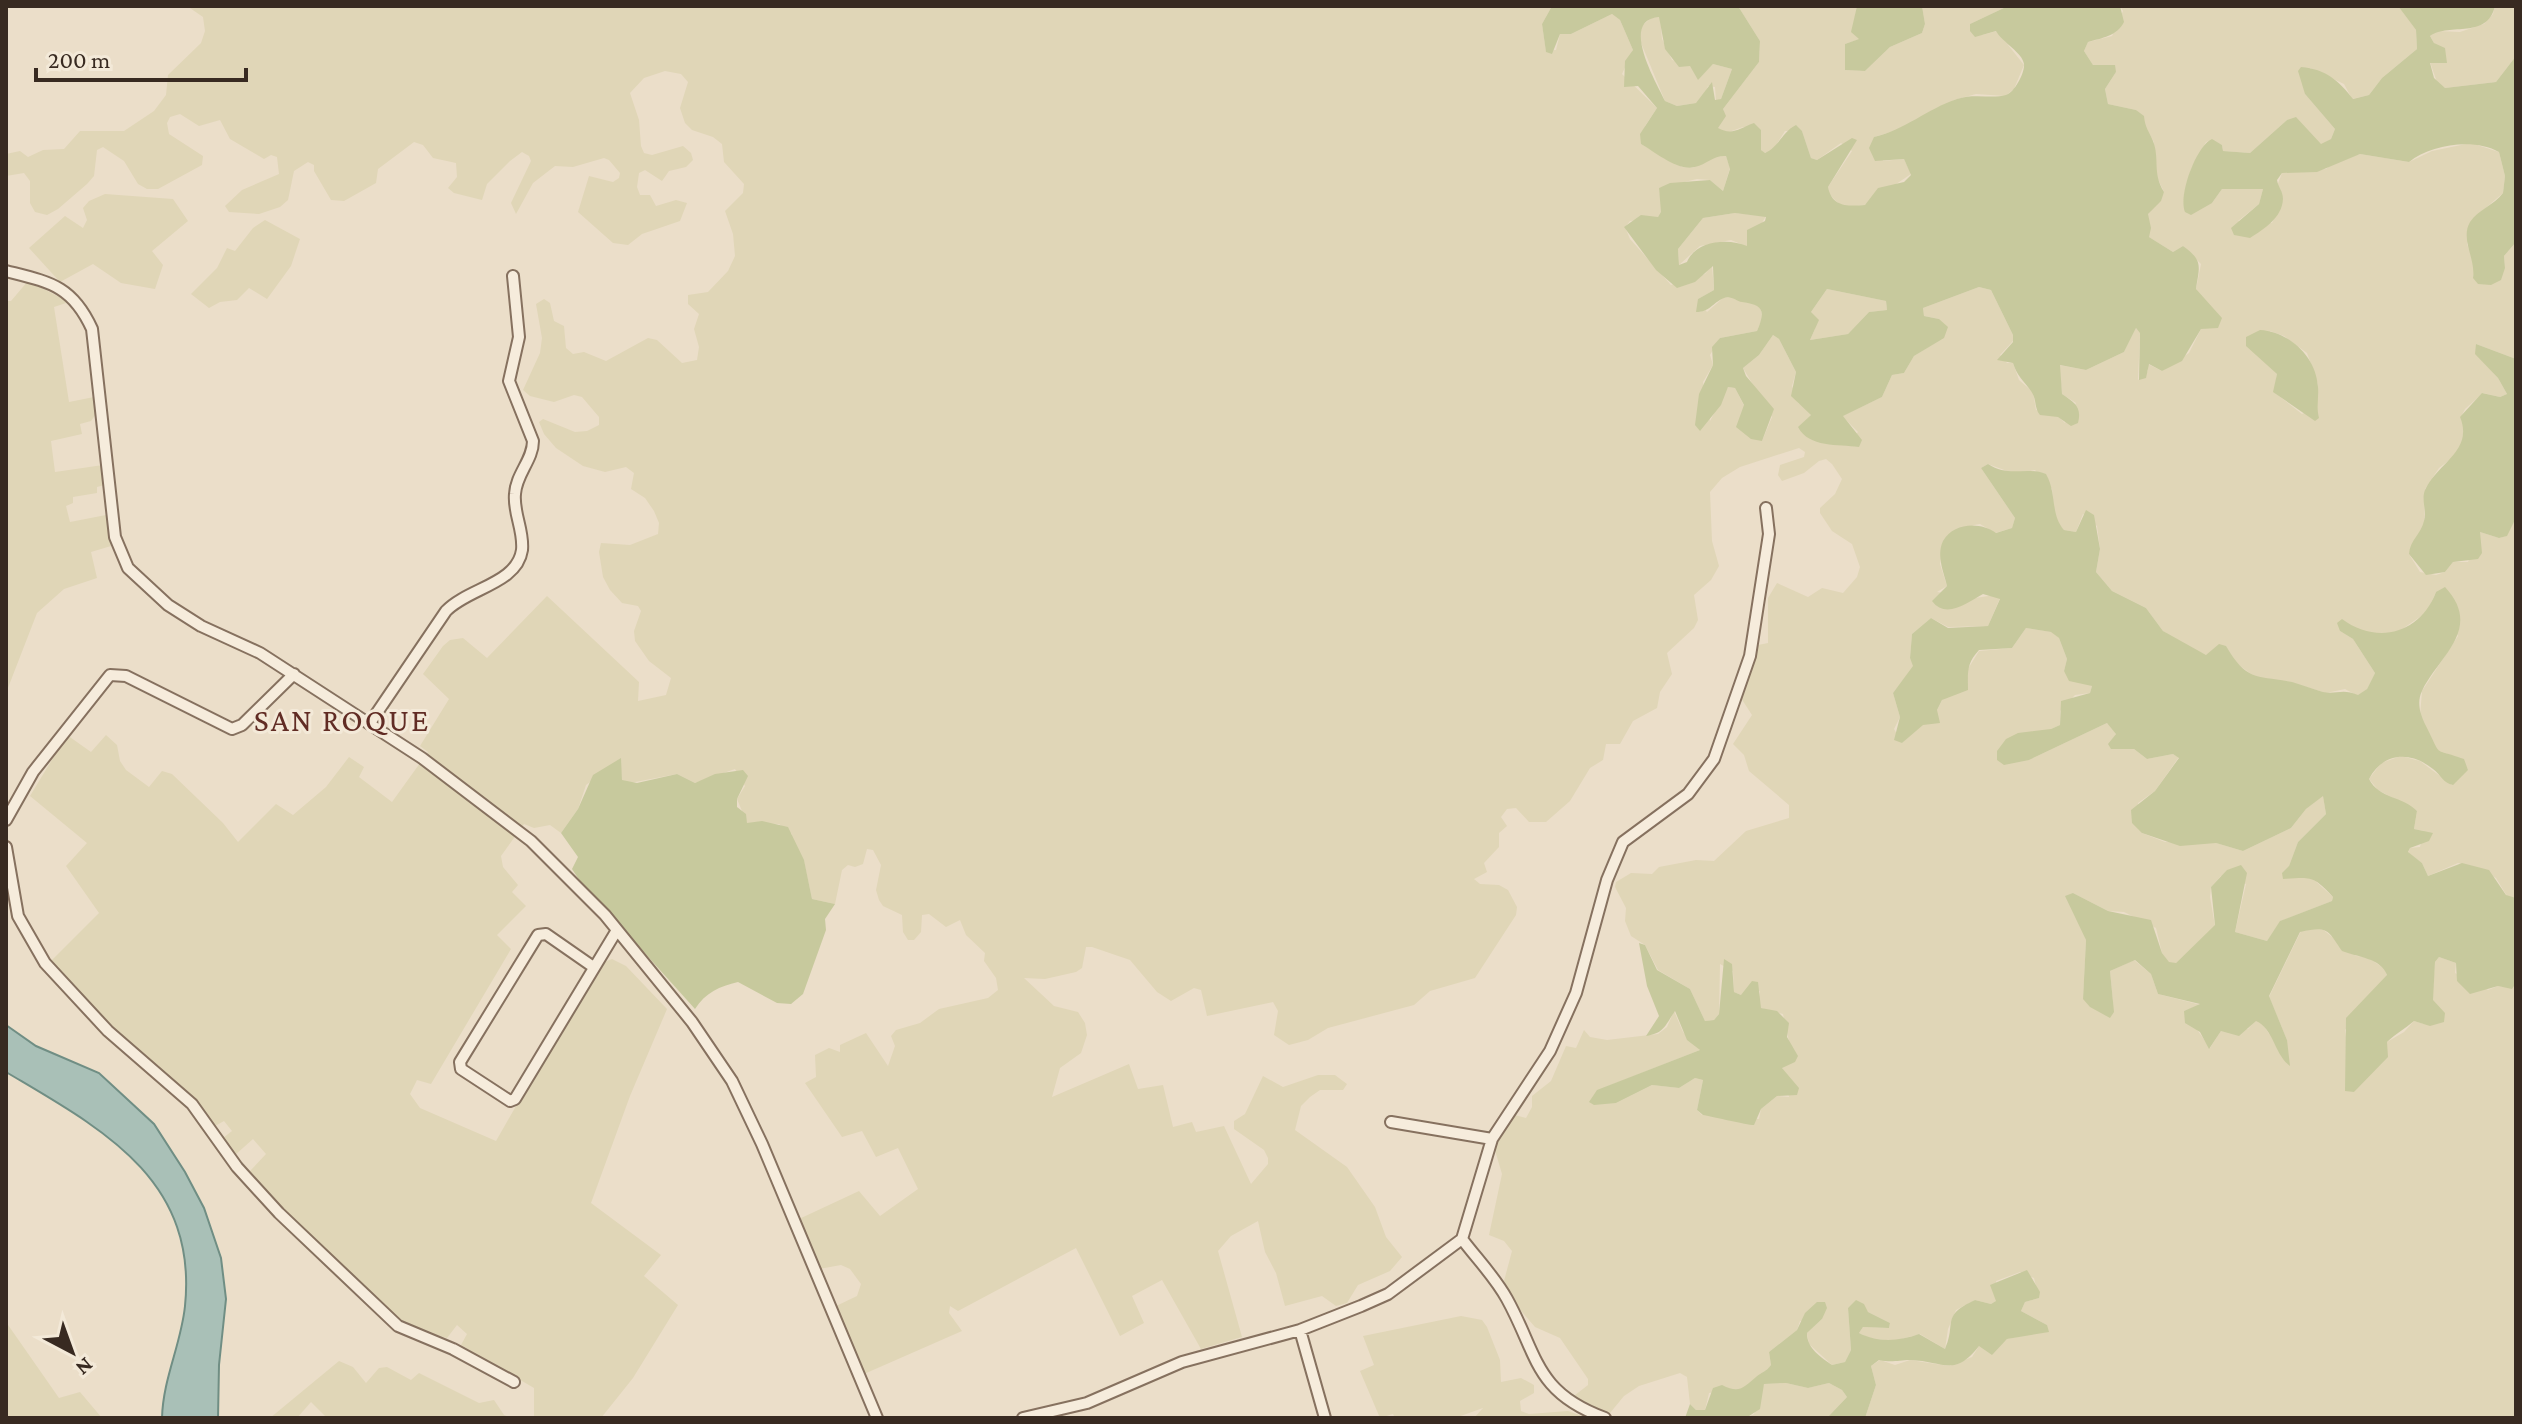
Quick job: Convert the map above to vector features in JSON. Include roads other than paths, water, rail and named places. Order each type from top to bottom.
[{"type":"street","points":[[6,271],[53,284],[71,294],[92,329],[115,537],[128,568],[149,590],[186,618],[260,653],[294,674],[370,723],[505,819],[554,861],[617,930],[700,1033],[745,1106],[877,1418]]},
{"type":"street","points":[[370,723],[446,611],[460,598],[511,572],[519,560],[522,538],[515,488],[533,441],[509,381],[519,337],[513,276]]},
{"type":"street","points":[[1023,1418],[1074,1413],[1182,1362],[1300,1330],[1388,1294],[1462,1239],[1492,1139],[1550,1051],[1576,993],[1607,880],[1623,842],[1688,794],[1714,759],[1750,656],[1769,534],[1766,508]]},
{"type":"street","points":[[6,820],[33,772],[110,675],[126,676],[232,729],[242,725],[294,674]]},
{"type":"street","points":[[6,847],[18,916],[45,963],[108,1031],[192,1104],[259,1192],[398,1326],[453,1349],[514,1382]]},
{"type":"street","points":[[592,966],[546,934],[538,935],[460,1062],[461,1069],[510,1101],[515,1099],[592,966],[617,930]]},
{"type":"street","points":[[1391,1122],[1492,1139]]},
{"type":"street","points":[[1462,1239],[1501,1289],[1529,1353],[1543,1374],[1575,1405],[1605,1418]]},
{"type":"street","points":[[1300,1330],[1325,1418]]},
{"type":"district","name":"SAN ROQUE","points":[[342,720]]}]
